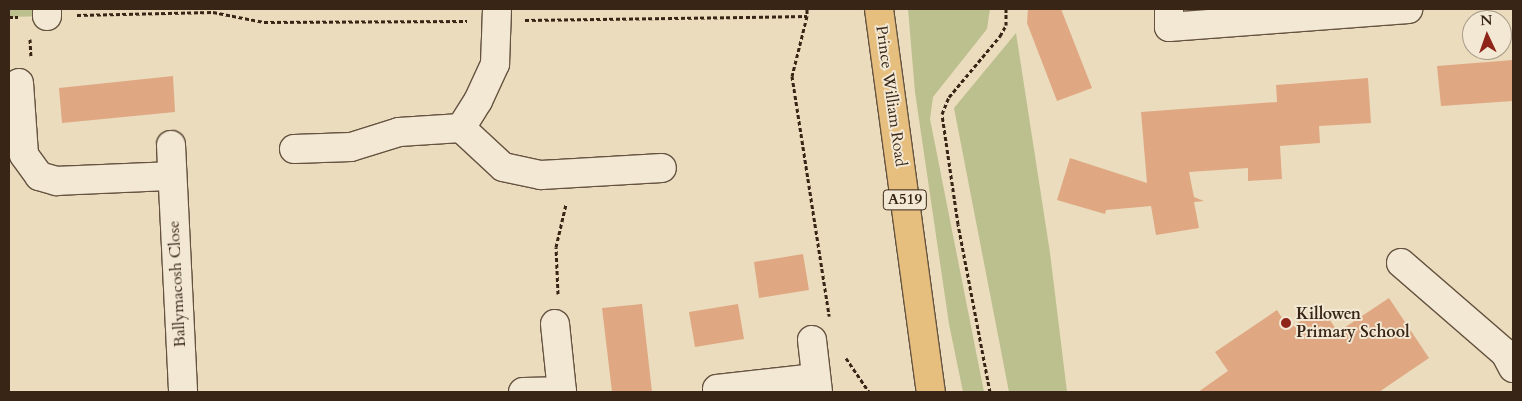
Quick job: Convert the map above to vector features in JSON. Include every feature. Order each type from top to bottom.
[{"type":"main road","name":"Prince William Road","points":[[879,9],[931,392]]},
{"type":"street","points":[[1169,18],[1408,9]]},
{"type":"street","points":[[461,128],[478,101],[495,64],[498,15]]},
{"type":"street","points":[[19,83],[14,115],[24,155],[39,176],[57,181],[172,176]]},
{"type":"street","points":[[294,149],[351,147],[399,132],[461,128],[503,167],[541,175],[662,168]]},
{"type":"street","name":"Ballymacosh Close","points":[[171,145],[183,392]]},
{"type":"street","points":[[1402,263],[1506,353],[1513,368]]},
{"type":"street","points":[[523,392],[562,392],[555,324]]},
{"type":"street","points":[[717,389],[816,385],[821,330]]},
{"type":"path","points":[[807,9],[807,16],[792,76],[821,330]]},
{"type":"path","points":[[990,392],[958,224],[942,114],[949,97],[1000,36],[1006,25],[1006,9]]},
{"type":"path","points":[[9,17],[41,14],[213,10],[264,22],[498,15],[807,16]]},
{"type":"path","points":[[19,83],[31,74],[41,14]]},
{"type":"path","points":[[555,324],[559,303],[556,247],[566,210],[564,173]]},
{"type":"path","points":[[843,353],[869,392]]},
{"type":"green space","points":[[9,9],[47,9],[47,16],[9,17]]},
{"type":"green space","points":[[908,9],[990,9],[987,29],[933,97],[930,119],[984,392],[963,392],[949,324],[915,92]]},
{"type":"green space","points":[[1016,33],[1050,253],[1067,392],[1009,392],[954,108]]},
{"type":"building","points":[[1028,9],[1061,9],[1092,88],[1057,101],[1027,23]]},
{"type":"building","points":[[1513,60],[1513,101],[1441,106],[1437,66]]},
{"type":"building","points":[[173,76],[175,112],[62,123],[59,88]]},
{"type":"building","points":[[1368,78],[1371,123],[1319,126],[1320,143],[1280,146],[1282,179],[1248,181],[1248,168],[1189,172],[1194,197],[1204,201],[1194,202],[1199,228],[1156,235],[1151,206],[1106,210],[1105,214],[1057,200],[1070,158],[1147,183],[1141,112],[1277,102],[1276,85]]},
{"type":"building","points":[[803,254],[809,290],[759,298],[754,262]]},
{"type":"building","points":[[1389,298],[1429,358],[1379,392],[1198,392],[1228,371],[1215,352],[1277,310],[1289,329],[1321,307],[1338,332]]},
{"type":"building","points":[[642,304],[652,392],[612,392],[602,308]]},
{"type":"building","points":[[738,304],[744,339],[695,347],[689,312]]},
{"type":"place","name":"Killowen Primary School","points":[[1286,323]]}]
